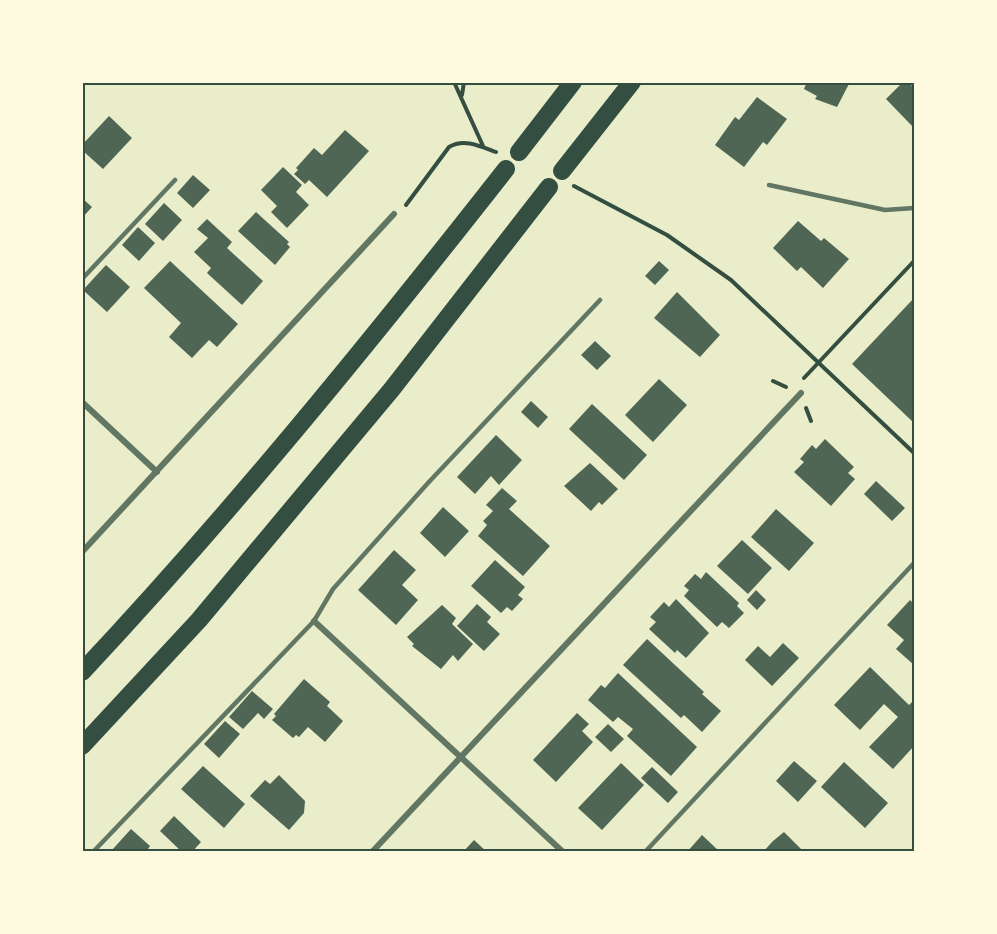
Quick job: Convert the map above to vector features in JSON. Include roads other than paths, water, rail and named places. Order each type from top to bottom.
[{"type":"highway","points":[[519,152],[573,82]]},
{"type":"highway","points":[[562,171],[632,82]]},
{"type":"highway","points":[[82,672],[176,573],[410,291],[506,169]]},
{"type":"highway","points":[[82,746],[207,612],[392,388],[549,188]]},
{"type":"street","points":[[82,552],[394,214]]},
{"type":"street","points":[[372,852],[801,393]]},
{"type":"street","points":[[82,402],[157,472]]},
{"type":"street","points":[[314,621],[563,852]]},
{"type":"lane","points":[[82,279],[175,180]]},
{"type":"lane","points":[[769,185],[885,210],[915,208]]},
{"type":"lane","points":[[93,852],[314,621],[333,589],[428,483],[600,300]]},
{"type":"lane","points":[[645,852],[915,563]]}]
